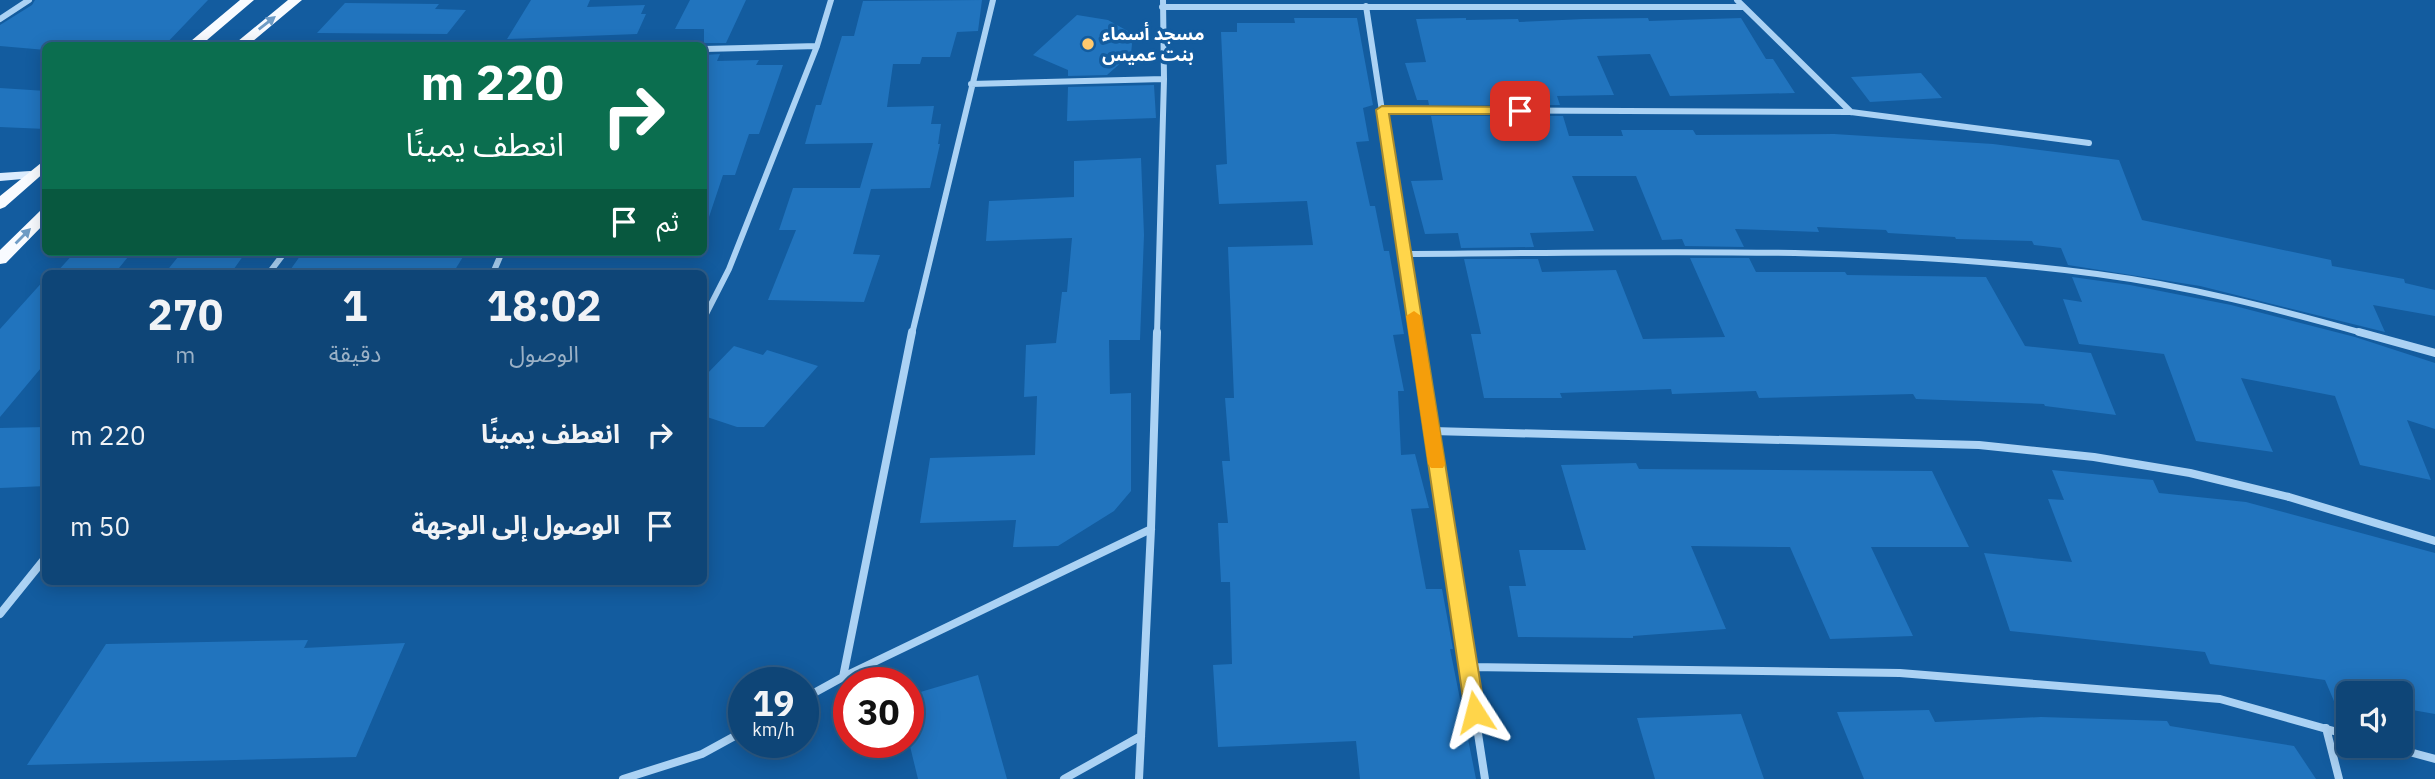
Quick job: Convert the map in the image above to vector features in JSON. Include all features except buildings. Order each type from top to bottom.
[{"type":"main road","points":[[196,42],[248,0]]},
{"type":"main road","points":[[243,42],[296,0]]},
{"type":"main road","points":[[1,201],[42,166]]},
{"type":"main road","points":[[0,259],[42,217]]},
{"type":"street","points":[[0,19],[29,0]]},
{"type":"street","points":[[707,312],[729,269],[817,46],[831,0]]},
{"type":"street","points":[[845,667],[913,328],[993,0]]},
{"type":"street","points":[[1737,0],[1851,112]]},
{"type":"street","points":[[1139,779],[1151,529],[1164,79],[1162,4],[1743,6]]},
{"type":"street","points":[[1366,6],[1485,779]]},
{"type":"street","points":[[707,49],[817,46]]},
{"type":"street","points":[[971,84],[1164,79]]},
{"type":"street","points":[[1382,110],[1851,112],[2089,143]]},
{"type":"street","points":[[0,177],[30,176]]},
{"type":"street","points":[[1404,254],[1855,253],[1981,261],[2182,287],[2435,353]]},
{"type":"street","points":[[271,270],[282,256]]},
{"type":"street","points":[[1432,431],[1979,445],[2081,456],[2190,473],[2289,497],[2435,541]]},
{"type":"street","points":[[864,667],[1151,529]]},
{"type":"street","points":[[0,614],[42,562]]},
{"type":"street","points":[[1468,667],[1900,673],[2220,699],[2336,731]]},
{"type":"street","points":[[2326,728],[2339,779]]},
{"type":"street","points":[[1064,779],[1141,736]]},
{"type":"street","points":[[623,779],[702,754],[728,740]]},
{"type":"street","points":[[2413,753],[2435,759]]},
{"type":"slow traffic","points":[[1414,316],[1437,464]]},
{"type":"place","name":"مسجد أسماء بنت عميس","points":[[1088,44]]},
{"type":"route","points":[[1475,712],[1382,110],[1520,111]]}]
